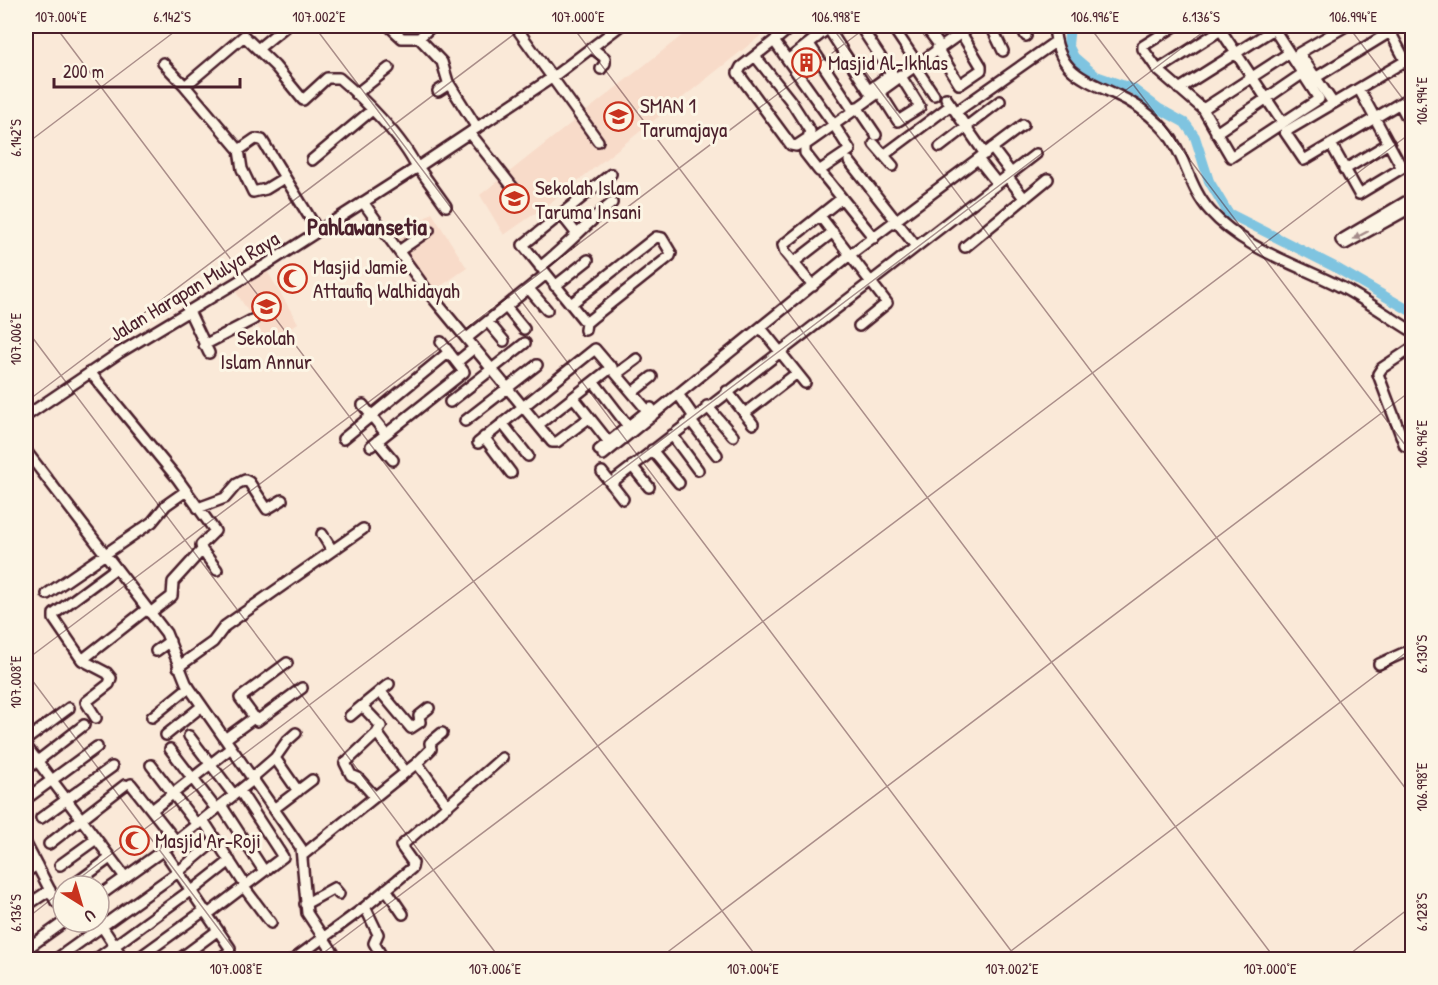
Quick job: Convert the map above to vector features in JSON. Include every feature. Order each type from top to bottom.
[{"type":"street","points":[[259,48],[286,26]]},
{"type":"street","points":[[389,26],[402,38],[419,38],[432,26]]},
{"type":"street","points":[[515,26],[598,141]]},
{"type":"street","name":"Jalan Harapan Mulya Raya","points":[[26,416],[90,372],[418,168],[553,77],[620,26]]},
{"type":"street","points":[[755,56],[790,100],[810,131],[808,138],[796,146],[791,145],[738,73],[741,67],[792,26]]},
{"type":"street","points":[[789,59],[830,27],[874,92],[898,121],[920,106],[860,26]]},
{"type":"street","points":[[892,26],[934,95]]},
{"type":"street","points":[[925,26],[961,84],[981,70],[981,66],[961,33]]},
{"type":"street","points":[[774,40],[789,59],[832,122],[850,150],[819,171],[804,147],[832,122],[971,26]]},
{"type":"street","points":[[990,26],[1004,51]]},
{"type":"street","points":[[1020,26],[1026,36]]},
{"type":"street","points":[[1054,26],[1055,42],[1061,58],[1084,80],[1124,99],[1161,126],[1174,141],[1203,202],[1234,232],[1257,248],[1346,290],[1413,331]]},
{"type":"street","points":[[1175,26],[1143,46],[1158,69],[1179,89],[1203,109],[1230,157],[1319,99],[1273,27],[1179,89]]},
{"type":"street","points":[[1332,104],[1299,53],[1346,26]]},
{"type":"street","points":[[1158,69],[1222,27],[1236,53],[1282,122]]},
{"type":"street","points":[[1316,78],[1388,28],[1409,59],[1413,73]]},
{"type":"street","points":[[186,87],[226,54],[240,37],[244,36],[259,48],[303,100],[327,78],[334,76],[372,110],[411,155],[446,206]]},
{"type":"street","points":[[419,38],[442,62],[449,84],[473,131],[515,190]]},
{"type":"street","points":[[884,155],[951,105],[1055,42]]},
{"type":"street","points":[[809,44],[893,166]]},
{"type":"street","points":[[592,48],[604,58],[605,63],[601,69]]},
{"type":"street","points":[[1203,109],[1289,53]]},
{"type":"street","points":[[1409,59],[1285,132],[1303,160],[1413,96]]},
{"type":"street","points":[[163,63],[239,150],[242,169],[253,192],[266,189],[284,178]]},
{"type":"street","points":[[356,94],[389,68]]},
{"type":"street","points":[[1216,133],[1302,74]]},
{"type":"street","points":[[438,91],[449,84]]},
{"type":"street","points":[[1359,89],[1402,168]]},
{"type":"street","points":[[940,147],[968,128],[1000,101]]},
{"type":"street","points":[[1400,104],[1413,128]]},
{"type":"street","points":[[951,105],[985,154],[997,183]]},
{"type":"street","points":[[312,160],[372,110]]},
{"type":"street","points":[[601,453],[852,255],[1023,125]]},
{"type":"street","points":[[896,127],[906,138]]},
{"type":"street","points":[[239,150],[255,139],[260,139],[318,231]]},
{"type":"street","points":[[1344,170],[1389,143]]},
{"type":"street","points":[[1331,144],[1359,194],[1413,162]]},
{"type":"street","points":[[985,154],[1009,175],[1024,198]]},
{"type":"street","points":[[610,483],[915,245],[1036,154]]},
{"type":"street","points":[[849,160],[915,245]]},
{"type":"street","points":[[571,304],[656,237],[662,238],[671,253],[586,327],[571,304],[523,245],[611,174]]},
{"type":"street","points":[[824,176],[874,238]]},
{"type":"street","points":[[965,247],[1048,179]]},
{"type":"street","points":[[813,286],[793,263],[783,245],[842,198]]},
{"type":"street","points":[[1413,198],[1341,240],[1345,243],[1413,207]]},
{"type":"street","points":[[363,202],[428,292],[522,407],[555,443],[590,418]]},
{"type":"street","points":[[466,338],[529,289],[543,271],[572,242],[576,232],[612,203]]},
{"type":"street","points":[[561,214],[576,232]]},
{"type":"street","points":[[820,216],[887,303],[859,326]]},
{"type":"street","points":[[399,251],[429,230]]},
{"type":"street","points":[[793,263],[833,232]]},
{"type":"street","points":[[555,286],[588,260]]},
{"type":"street","points":[[529,289],[547,310]]},
{"type":"street","points":[[506,308],[524,329]]},
{"type":"street","points":[[189,311],[206,349],[254,319]]},
{"type":"street","points":[[488,322],[504,342]]},
{"type":"street","points":[[761,328],[805,383]]},
{"type":"street","points":[[393,460],[374,444],[464,372],[441,342]]},
{"type":"street","points":[[450,402],[525,343]]},
{"type":"street","points":[[457,362],[474,348]]},
{"type":"street","points":[[1405,446],[1378,374],[1382,368],[1413,348]]},
{"type":"street","points":[[511,473],[481,440],[595,349],[650,413]]},
{"type":"street","points":[[343,439],[449,352]]},
{"type":"street","points":[[538,425],[594,382],[637,359]]},
{"type":"street","points":[[465,421],[537,365]]},
{"type":"street","points":[[90,372],[186,491],[215,533],[201,545],[202,550],[217,570]]},
{"type":"street","points":[[745,413],[797,373]]},
{"type":"street","points":[[633,392],[652,377]]},
{"type":"street","points":[[594,382],[630,430]]},
{"type":"street","points":[[727,391],[753,424]]},
{"type":"street","points":[[676,396],[717,455]]},
{"type":"street","points":[[574,398],[611,445]]},
{"type":"street","points":[[363,405],[386,435]]},
{"type":"street","points":[[707,406],[733,436]]},
{"type":"street","points":[[502,423],[528,456]]},
{"type":"street","points":[[672,435],[698,470]]},
{"type":"street","points":[[652,450],[679,483]]},
{"type":"street","points":[[26,451],[170,641],[178,667],[189,687],[275,808],[304,854],[307,913],[338,960]]},
{"type":"street","points":[[632,466],[649,487]]},
{"type":"street","points":[[602,472],[623,499]]},
{"type":"street","points":[[198,508],[225,498],[237,484],[245,480],[249,482],[267,509],[282,500]]},
{"type":"street","points":[[47,594],[158,517],[166,505],[186,491]]},
{"type":"street","points":[[178,667],[213,642],[220,629],[363,529]]},
{"type":"street","points":[[322,534],[332,550]]},
{"type":"street","points":[[82,660],[172,596],[173,582],[202,550]]},
{"type":"street","points":[[96,718],[86,702],[109,684],[111,678],[107,673],[82,660],[54,618],[54,614],[115,568]]},
{"type":"street","points":[[156,651],[170,641]]},
{"type":"street","points":[[1378,664],[1413,649]]},
{"type":"street","points":[[287,663],[240,698],[257,721],[302,688]]},
{"type":"street","points":[[350,716],[389,684]]},
{"type":"street","points":[[152,717],[189,687]]},
{"type":"street","points":[[380,691],[411,728],[420,722],[419,716],[429,708]]},
{"type":"street","points":[[166,735],[202,706]]},
{"type":"street","points":[[362,706],[381,726],[377,733],[345,763],[351,775],[358,778],[374,796]]},
{"type":"street","points":[[26,740],[69,708]]},
{"type":"street","points":[[225,739],[255,717]]},
{"type":"street","points":[[26,770],[84,725]]},
{"type":"street","points":[[377,733],[405,771]]},
{"type":"street","points":[[304,854],[417,763],[430,749],[430,743],[442,733]]},
{"type":"street","points":[[111,887],[164,851],[237,793],[275,758],[286,741],[296,734]]},
{"type":"street","points":[[136,960],[281,860],[282,856],[237,793],[189,736]]},
{"type":"street","points":[[26,746],[125,877]]},
{"type":"street","points":[[30,796],[97,747]]},
{"type":"street","points":[[152,810],[231,748]]},
{"type":"street","points":[[170,749],[219,807],[264,872]]},
{"type":"street","points":[[275,758],[298,790]]},
{"type":"street","points":[[293,960],[365,907],[413,867],[401,846],[502,758]]},
{"type":"street","points":[[417,763],[448,806]]},
{"type":"street","points":[[151,765],[216,840],[244,886],[271,922]]},
{"type":"street","points":[[41,818],[112,767]]},
{"type":"street","points":[[275,808],[312,780]]},
{"type":"street","points":[[49,844],[128,785],[152,810],[176,841]]},
{"type":"street","points":[[60,865],[96,839]]},
{"type":"street","points":[[111,917],[178,872],[216,840]]},
{"type":"street","points":[[26,844],[50,890],[26,906]]},
{"type":"street","points":[[164,851],[230,948],[229,952],[218,960]]},
{"type":"street","points":[[88,874],[110,858]]},
{"type":"street","points":[[95,960],[230,861]]},
{"type":"street","points":[[26,872],[37,865]]},
{"type":"street","points":[[305,904],[334,888],[339,894]]},
{"type":"street","points":[[386,890],[403,914]]},
{"type":"street","points":[[365,907],[378,933],[374,943],[384,959]]},
{"type":"street","points":[[32,945],[51,931]]},
{"type":"street","points":[[178,960],[217,931]]},
{"type":"street","points":[[55,960],[88,934]]},
{"type":"street","points":[[107,934],[124,960]]},
{"type":"shaded area","points":[[694,26],[773,26],[550,203],[504,235],[480,195]]},
{"type":"shaded area","points":[[432,213],[467,268],[431,293],[393,240]]},
{"type":"shaded area","name":"Sekolah Islam Annur","points":[[266,269],[298,323],[268,343],[234,289]]},
{"type":"waterway","points":[[1070,26],[1068,45],[1074,57],[1096,76],[1133,89],[1158,108],[1185,123],[1195,137],[1209,181],[1228,213],[1333,266],[1412,312]]},
{"type":"place","name":"Masjid Al-Ikhlas","points":[[807,62]]},
{"type":"place","name":"SMAN 1 Tarumajaya","points":[[619,117]]},
{"type":"place","name":"Sekolah Islam Taruma Insani","points":[[514,199]]},
{"type":"place","name":"Masjid Jamie Attaufiq Walhidayah","points":[[292,278]]},
{"type":"place","name":"Sekolah Islam Annur","points":[[266,306]]},
{"type":"place","name":"Masjid Ar-Roji","points":[[134,840]]},
{"type":"district","name":"Pahlawansetia","points":[[367,226]]}]
